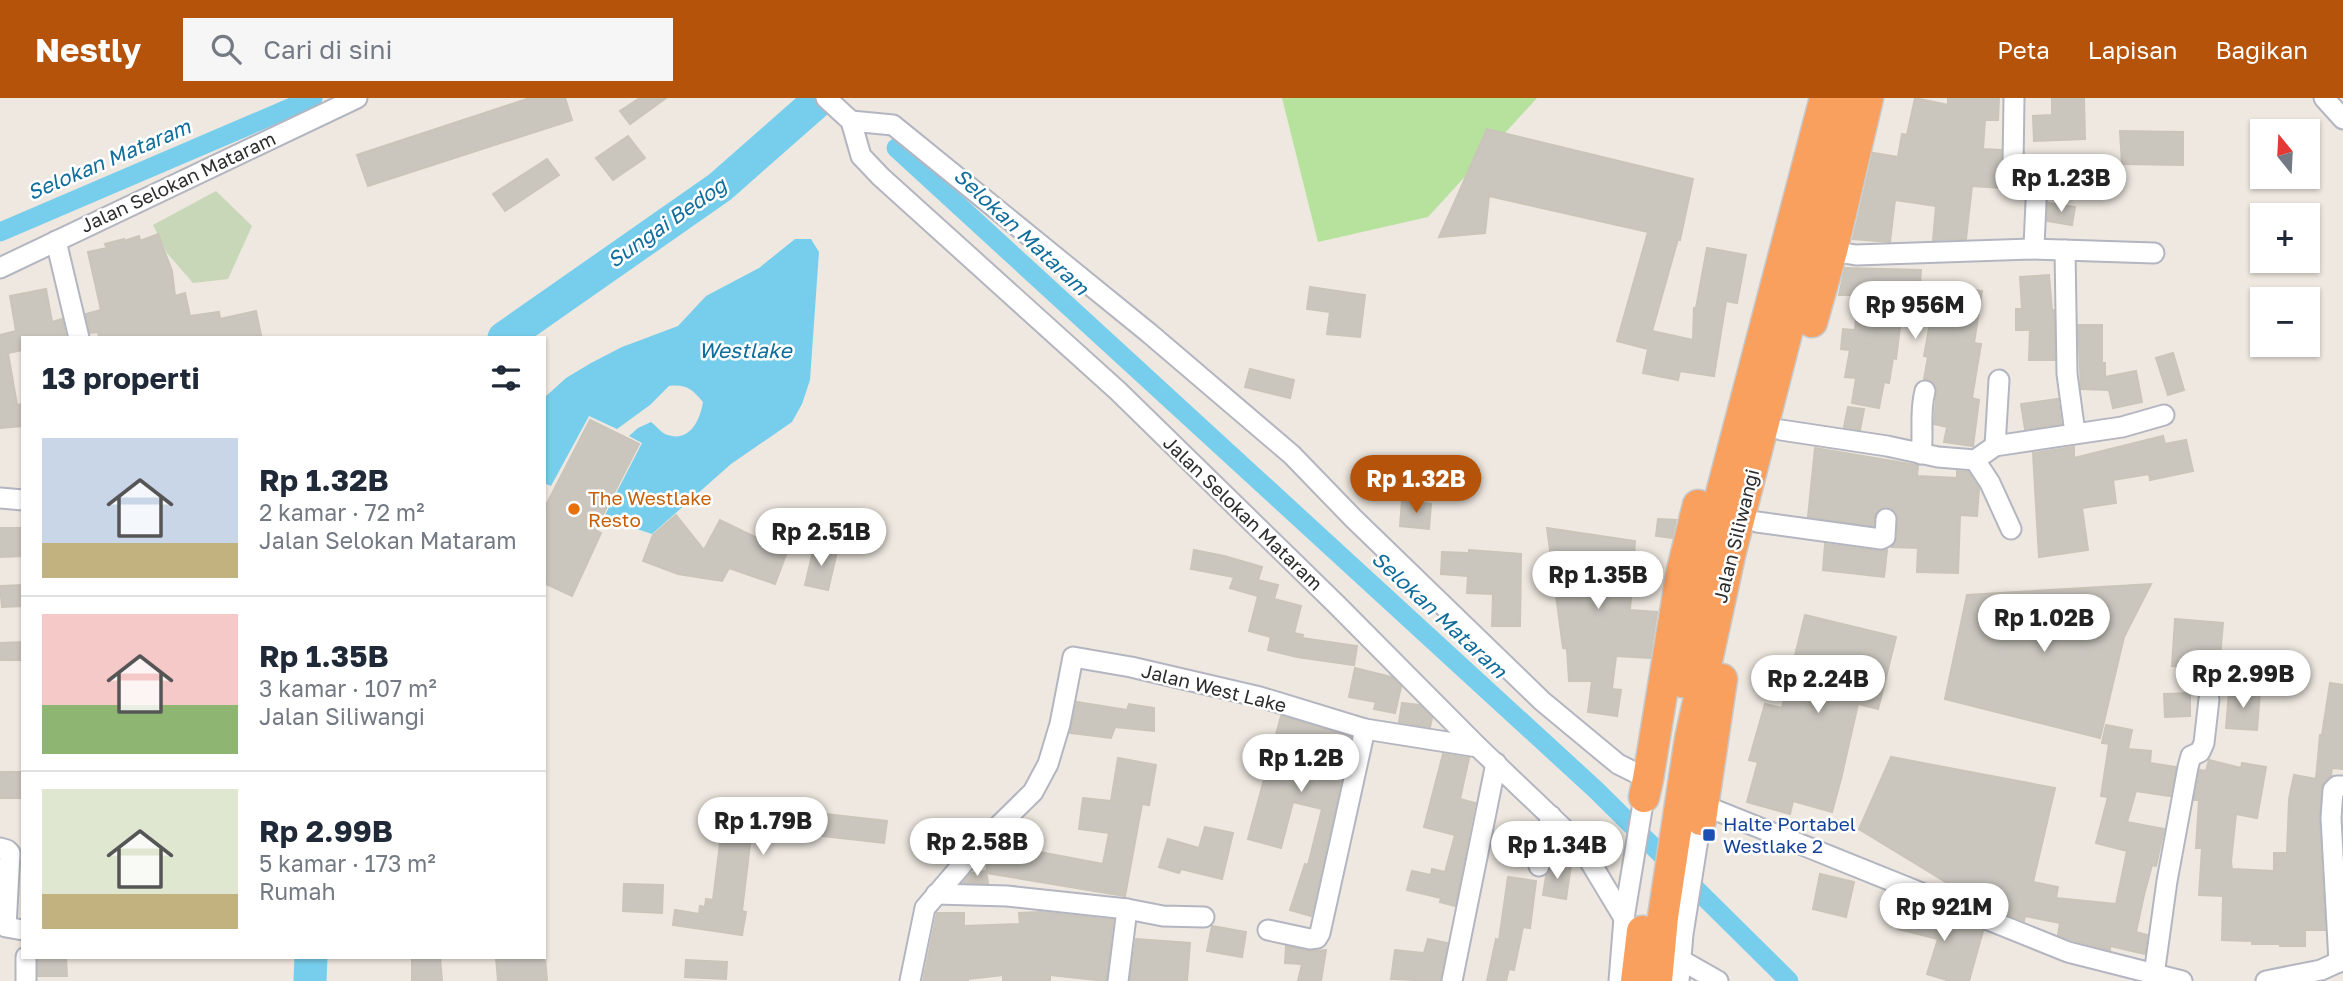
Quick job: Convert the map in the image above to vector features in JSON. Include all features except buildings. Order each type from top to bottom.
[{"type":"highway","points":[[1646,788],[1685,556],[1799,170],[1810,98]]},
{"type":"highway","name":"Jalan Siliwangi","points":[[1782,310],[1799,170],[1825,98]]},
{"type":"highway","name":"Jalan Siliwangi","points":[[1636,981],[1654,919],[1711,532],[1765,373],[1782,310],[1846,145],[1847,98]]},
{"type":"highway","points":[[1702,813],[1722,679],[1757,522],[1832,251],[1846,145],[1868,98]]},
{"type":"highway","name":"Jalan Siliwangi","points":[[1654,919],[1657,981]]},
{"type":"street","name":"Jalan Selokan Mataram","points":[[0,268],[357,98]]},
{"type":"street","points":[[2014,98],[2013,166],[2019,177],[2036,180],[2083,180]]},
{"type":"street","points":[[2323,98],[2343,119]]},
{"type":"street","name":"Jalan Selokan Mataram","points":[[839,110],[861,156],[881,177],[1118,391],[1654,919]]},
{"type":"street","name":"Jalan Selokan Mataram","points":[[839,110],[893,125],[1149,333],[1292,455],[1353,518],[1542,701],[1646,788]]},
{"type":"street","points":[[2031,249],[2034,246],[2036,180]]},
{"type":"street","points":[[56,240],[79,336]]},
{"type":"street","points":[[1832,251],[1856,255],[2031,249],[2154,253]]},
{"type":"street","points":[[2065,250],[2067,374],[2075,433]]},
{"type":"street","points":[[1995,446],[2000,380]]},
{"type":"street","points":[[1921,454],[1923,440],[1920,420],[1925,391]]},
{"type":"street","points":[[1782,430],[1921,454],[1975,460],[1995,446],[2122,427],[2164,415]]},
{"type":"street","points":[[1975,460],[1990,483],[2011,529]]},
{"type":"street","points":[[0,498],[21,500]]},
{"type":"street","points":[[1757,522],[1881,539],[1885,537],[1886,519]]},
{"type":"street","name":"Jalan West Lake","points":[[936,894],[979,845],[1034,792],[1048,764],[1060,724],[1073,657],[1131,667],[1260,697],[1365,729],[1478,747]]},
{"type":"street","points":[[2154,975],[2188,767],[2191,756],[2200,752],[2204,743],[2209,699]]},
{"type":"street","points":[[1268,930],[1310,939],[1317,938],[1320,933],[1365,729]]},
{"type":"street","points":[[1452,981],[1496,763]]},
{"type":"street","points":[[2266,981],[2322,970],[2341,961],[2330,818],[2333,790],[2337,786],[2343,786]]},
{"type":"street","points":[[1646,788],[1630,875],[1681,960],[1718,981]]},
{"type":"street","points":[[1619,981],[1654,919],[1702,813],[2068,952],[2182,981]]},
{"type":"street","points":[[1539,866],[1551,816]]},
{"type":"street","points":[[0,848],[10,853],[6,927],[21,930]]},
{"type":"street","points":[[910,981],[925,908],[936,894],[1007,897],[1127,909],[1163,916],[1204,917]]},
{"type":"street","points":[[1118,981],[1127,909]]},
{"type":"street","points":[[26,959],[26,981]]},
{"type":"street","points":[[1679,981],[1681,960]]},
{"type":"green space","points":[[1282,98],[1537,98],[1428,217],[1318,242]]},
{"type":"green space","points":[[216,191],[252,226],[228,279],[193,283],[167,253],[153,225]]},
{"type":"water","name":"Westlake","points":[[795,239],[811,239],[819,252],[810,380],[802,404],[792,422],[731,464],[652,534],[605,515],[642,443],[629,436],[651,422],[665,434],[681,436],[696,423],[703,402],[688,388],[669,386],[650,405],[617,429],[589,416],[551,486],[546,484],[546,396],[566,378],[591,363],[622,347],[678,326],[706,296],[759,268]]},
{"type":"waterway","name":"Selokan Mataram","points":[[0,232],[313,98]]},
{"type":"waterway","name":"Sungai Bedog","points":[[507,336],[720,187],[821,98]]},
{"type":"waterway","name":"Selokan Mataram","points":[[896,148],[1596,790],[1789,981]]},
{"type":"waterway","name":"Sungai Bedog","points":[[310,981],[311,959]]},
{"type":"place","name":"The Westlake Resto","points":[[574,509]]},
{"type":"place","name":"Halte Portabel Westlake 2","points":[[1709,835]]}]
